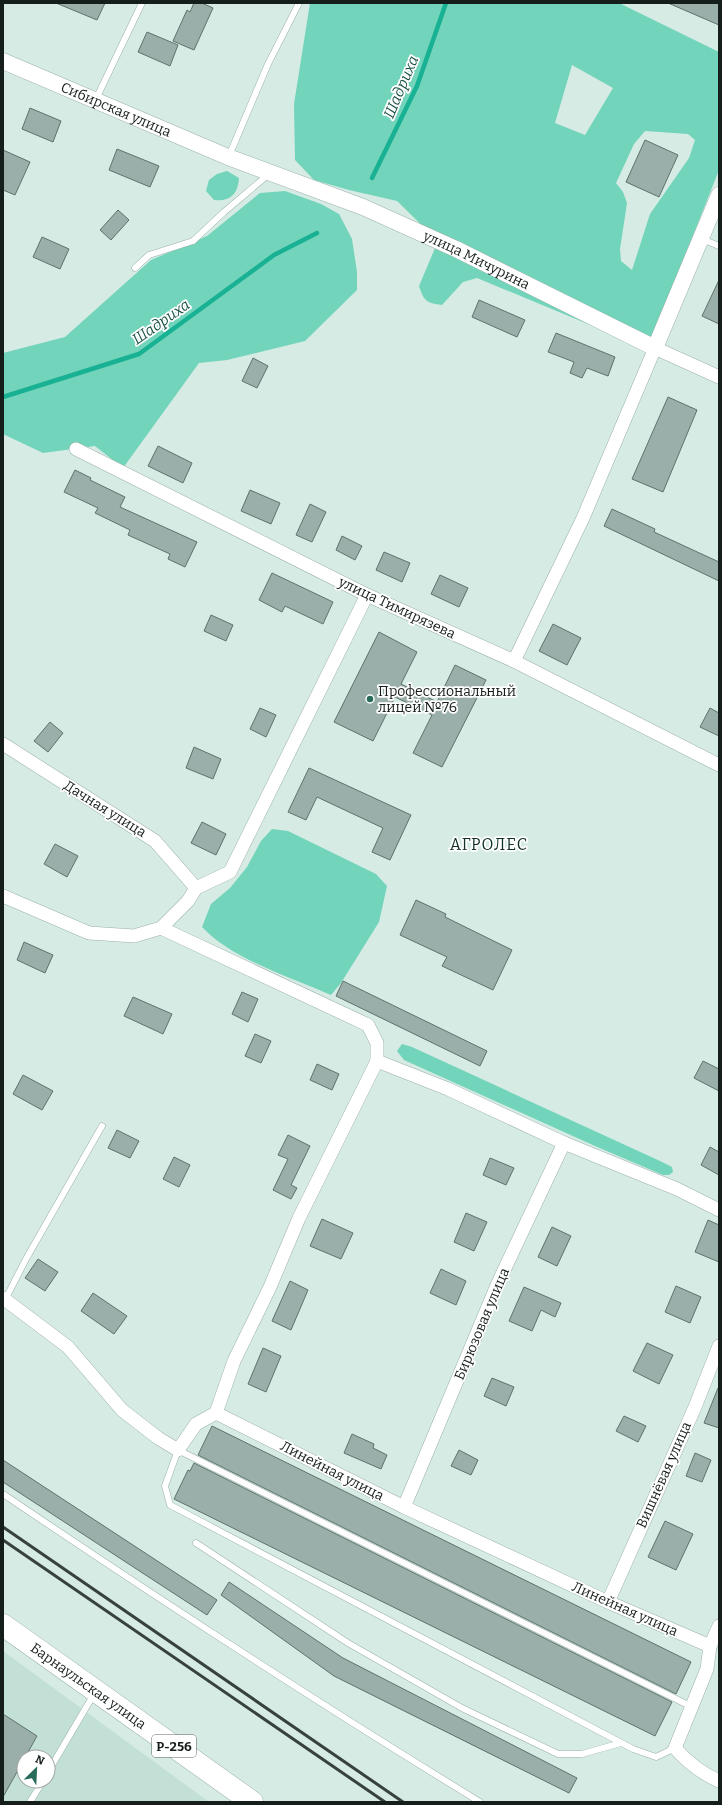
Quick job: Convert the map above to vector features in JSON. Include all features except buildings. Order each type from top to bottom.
[{"type":"highway","name":"Барнаульская улица","points":[[3,1625],[252,1802]]},
{"type":"street","name":"Сибирская улица","points":[[3,61],[228,157]]},
{"type":"street","name":"улица Мичурина","points":[[228,157],[363,207],[456,249],[655,348],[719,378]]},
{"type":"street","points":[[514,661],[582,518],[719,195]]},
{"type":"street","name":"улица Тимирязева","points":[[76,449],[367,595],[514,661],[719,765]]},
{"type":"street","points":[[3,896],[89,933],[134,936],[161,928],[188,901],[196,888],[230,872],[367,595]]},
{"type":"street","name":"Дачная улица","points":[[3,744],[155,841],[196,888]]},
{"type":"street","points":[[4,1299],[68,1347],[122,1410],[158,1438],[178,1450],[196,1424],[216,1413],[234,1361],[270,1287],[299,1218],[377,1061],[376,1043],[368,1025],[161,928]]},
{"type":"street","points":[[377,1061],[448,1089],[564,1143],[677,1189],[719,1210]]},
{"type":"street","name":"Бирюзовая улица","points":[[404,1507],[498,1283],[564,1143]]},
{"type":"street","name":"Вишнёвая улица","points":[[608,1602],[694,1407],[719,1346]]},
{"type":"street","name":"Линейная улица","points":[[216,1413],[404,1507],[608,1602],[710,1646]]},
{"type":"street","points":[[719,1626],[710,1646],[707,1669],[675,1748],[686,1760],[702,1773],[719,1782]]},
{"type":"lane","points":[[96,101],[142,3]]},
{"type":"lane","points":[[228,157],[268,64],[299,3]]},
{"type":"lane","points":[[135,268],[149,255],[194,241],[224,212],[270,173]]},
{"type":"lane","points":[[701,238],[719,246]]},
{"type":"lane","points":[[4,1299],[102,1126]]},
{"type":"lane","points":[[675,1748],[656,1757],[633,1750],[170,1505],[165,1486],[178,1450],[692,1708]]},
{"type":"lane","points":[[3,1494],[159,1600],[360,1728],[480,1802]]},
{"type":"lane","points":[[196,1543],[348,1643],[462,1708],[558,1754],[582,1754],[621,1743]]},
{"type":"lane","points":[[56,1758],[96,1691]]},
{"type":"lane","points":[[30,1802],[38,1789]]},
{"type":"shaded area","points":[[3,1651],[209,1802],[3,1802]]},
{"type":"green space","points":[[310,3],[619,3],[719,52],[719,170],[648,349],[477,278],[463,282],[442,305],[426,300],[422,295],[419,286],[438,241],[397,201],[314,180],[295,160],[294,104]],"holes":[[[572,65],[613,88],[585,135],[555,123]],[[645,131],[688,134],[695,140],[689,158],[650,214],[632,270],[621,261],[620,249],[627,203],[623,192],[616,183],[634,144]]]},
{"type":"green space","points":[[227,171],[239,178],[235,193],[225,200],[214,200],[206,191],[209,180],[217,174]]},
{"type":"green space","points":[[285,191],[321,204],[339,214],[352,239],[357,272],[357,290],[305,341],[227,360],[199,363],[123,468],[95,446],[43,453],[3,434],[3,353],[65,337],[151,260],[207,236],[260,193]]},
{"type":"green space","points":[[272,829],[288,831],[376,874],[387,886],[379,922],[341,983],[331,995],[245,958],[229,949],[202,927],[211,904],[230,888],[247,867],[261,841]]},
{"type":"green space","points":[[402,1044],[412,1047],[660,1161],[672,1167],[673,1172],[669,1175],[663,1175],[404,1060],[397,1051]]},
{"type":"waterway","name":"Шадриха","points":[[372,178],[417,86],[446,3]]},
{"type":"waterway","name":"Шадриха","points":[[3,397],[139,354],[274,255],[317,233]]},
{"type":"railway","points":[[3,1527],[403,1802]]},
{"type":"railway","points":[[3,1540],[385,1802]]},
{"type":"place","name":"Профессиональный лицей №76","points":[[370,699]]},
{"type":"district","name":"АГРОЛЕС","points":[[489,844]]}]
